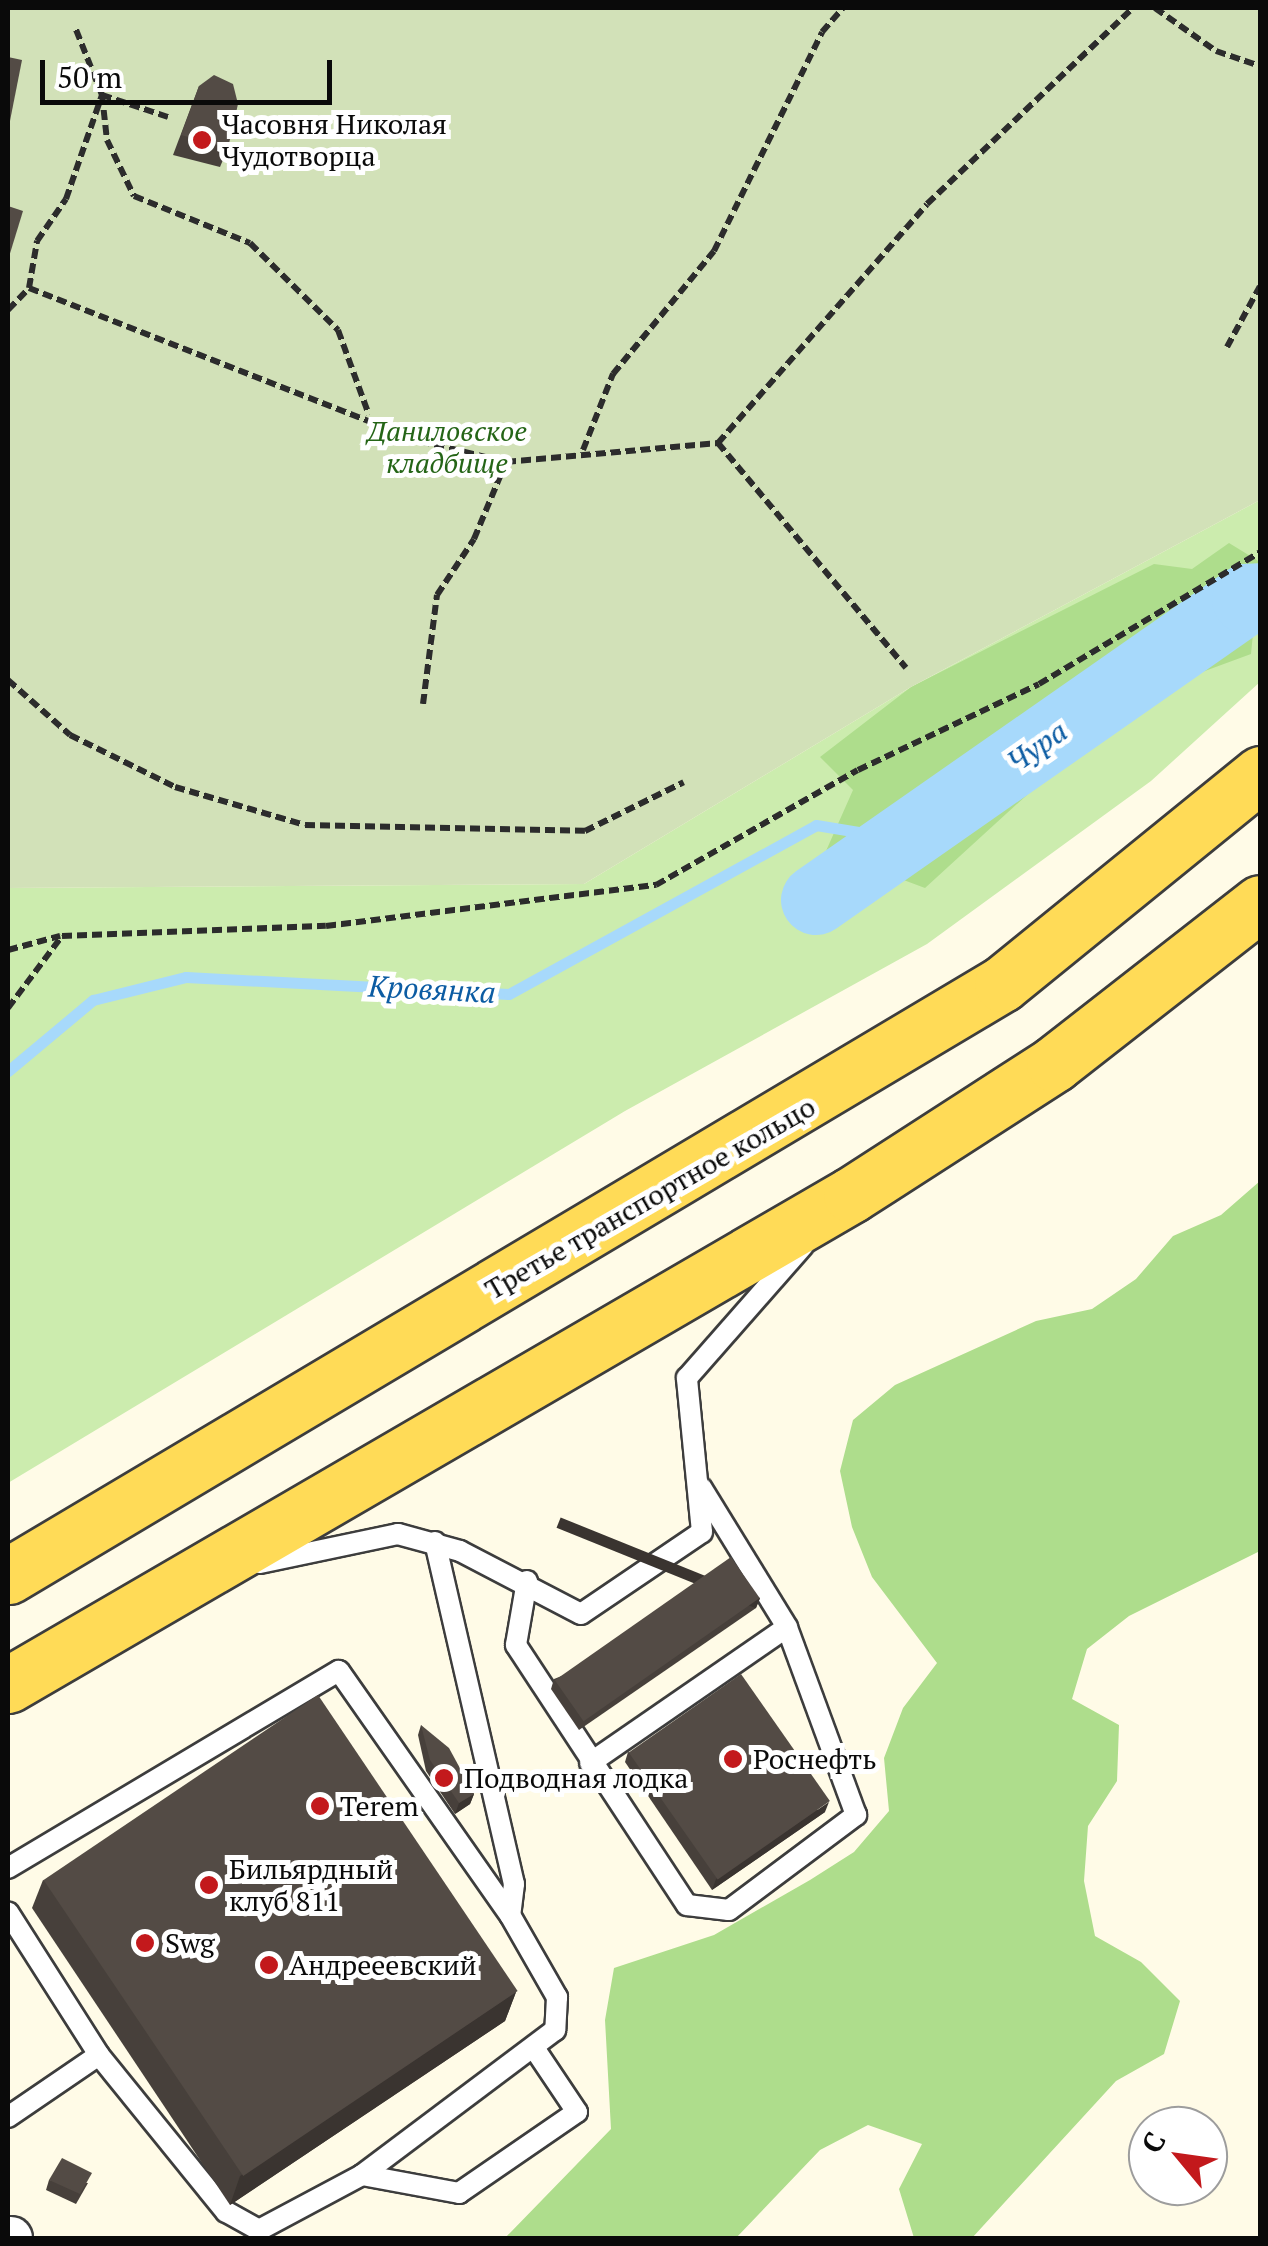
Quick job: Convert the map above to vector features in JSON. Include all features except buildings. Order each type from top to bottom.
[{"type":"main road","name":"Третье транспортное кольцо","points":[[8,1576],[1002,984],[1260,774]]},
{"type":"main road","points":[[8,1685],[157,1592],[850,1195],[1054,1064],[1260,903]]},
{"type":"lane","points":[[157,1592],[345,1539],[435,1542],[527,1581],[581,1614],[702,1532],[683,1401],[693,1368],[850,1195]]},
{"type":"lane","points":[[527,1581],[516,1645],[590,1763],[687,1904],[729,1910],[856,1815],[786,1627],[697,1482]]},
{"type":"lane","points":[[435,1542],[514,1884],[510,1915]]},
{"type":"lane","points":[[590,1763],[786,1627]]},
{"type":"lane","points":[[8,1868],[339,1672],[510,1915],[557,1997],[555,2030],[536,2052],[362,2176],[259,2230],[226,2212],[99,2055],[8,1912]]},
{"type":"lane","points":[[362,2176],[458,2193],[578,2112],[536,2052]]},
{"type":"lane","points":[[8,2117],[99,2055]]},
{"type":"path","points":[[583,450],[613,374],[714,251],[822,32],[844,8]]},
{"type":"path","points":[[29,288],[369,415],[420,440],[506,462],[583,450],[718,443],[927,204],[1133,8]]},
{"type":"path","points":[[1154,8],[1216,51],[1260,66]]},
{"type":"path","points":[[75,28],[102,95],[106,140],[134,196],[250,243],[338,330],[369,415]]},
{"type":"path","points":[[102,95],[168,116]]},
{"type":"path","points":[[8,310],[29,288],[37,242],[66,198],[102,95]]},
{"type":"path","points":[[1228,347],[1260,286]]},
{"type":"path","points":[[718,443],[906,668]]},
{"type":"path","points":[[423,704],[437,595],[474,539],[506,462]]},
{"type":"path","points":[[8,950],[62,936],[326,926],[656,886],[858,770],[1039,684],[1260,552]]},
{"type":"path","points":[[8,680],[70,735],[140,770],[305,825],[586,831],[684,782]]},
{"type":"path","points":[[8,1008],[62,936]]},
{"type":"green space","name":"Даниловское кладбище","points":[[8,8],[1260,8],[1260,500],[911,687],[584,884],[8,888]]},
{"type":"green space","points":[[1260,500],[1260,682],[1151,781],[927,944],[625,1111],[8,1483],[8,888],[584,884],[911,687]]},
{"type":"green space","points":[[1229,543],[1260,562],[1251,654],[1175,682],[1075,751],[925,888],[826,851],[853,790],[820,757],[911,687],[1154,564],[1192,569]]},
{"type":"green space","points":[[1260,1181],[1260,1551],[1129,1616],[1087,1649],[1072,1699],[1119,1725],[1117,1781],[1088,1826],[1084,1881],[1095,1936],[1141,1962],[1180,2001],[1164,2054],[1116,2081],[972,2238],[914,2238],[899,2189],[922,2144],[868,2125],[820,2150],[736,2238],[505,2238],[611,2129],[605,2020],[614,1968],[714,1935],[854,1852],[889,1811],[884,1758],[903,1708],[937,1663],[872,1577],[852,1527],[840,1471],[853,1420],[895,1385],[1036,1321],[1092,1309],[1136,1279],[1173,1236],[1221,1215]]},
{"type":"waterway","name":"Чура","points":[[816,900],[1247,599],[1260,598]]},
{"type":"waterway","name":"Кровянка","points":[[8,1071],[93,1000],[186,977],[509,994],[816,825],[901,839]]},
{"type":"place","name":"Часовня Николая Чудотворца","points":[[202,140]]},
{"type":"place","name":"Роснефть","points":[[733,1759]]},
{"type":"place","name":"Подводная лодка","points":[[444,1778]]},
{"type":"place","name":"Terem","points":[[320,1806]]},
{"type":"place","name":"Бильярдный клуб 811","points":[[209,1885]]},
{"type":"place","name":"Swg","points":[[145,1943]]},
{"type":"place","name":"Андрееевский","points":[[269,1965]]}]
